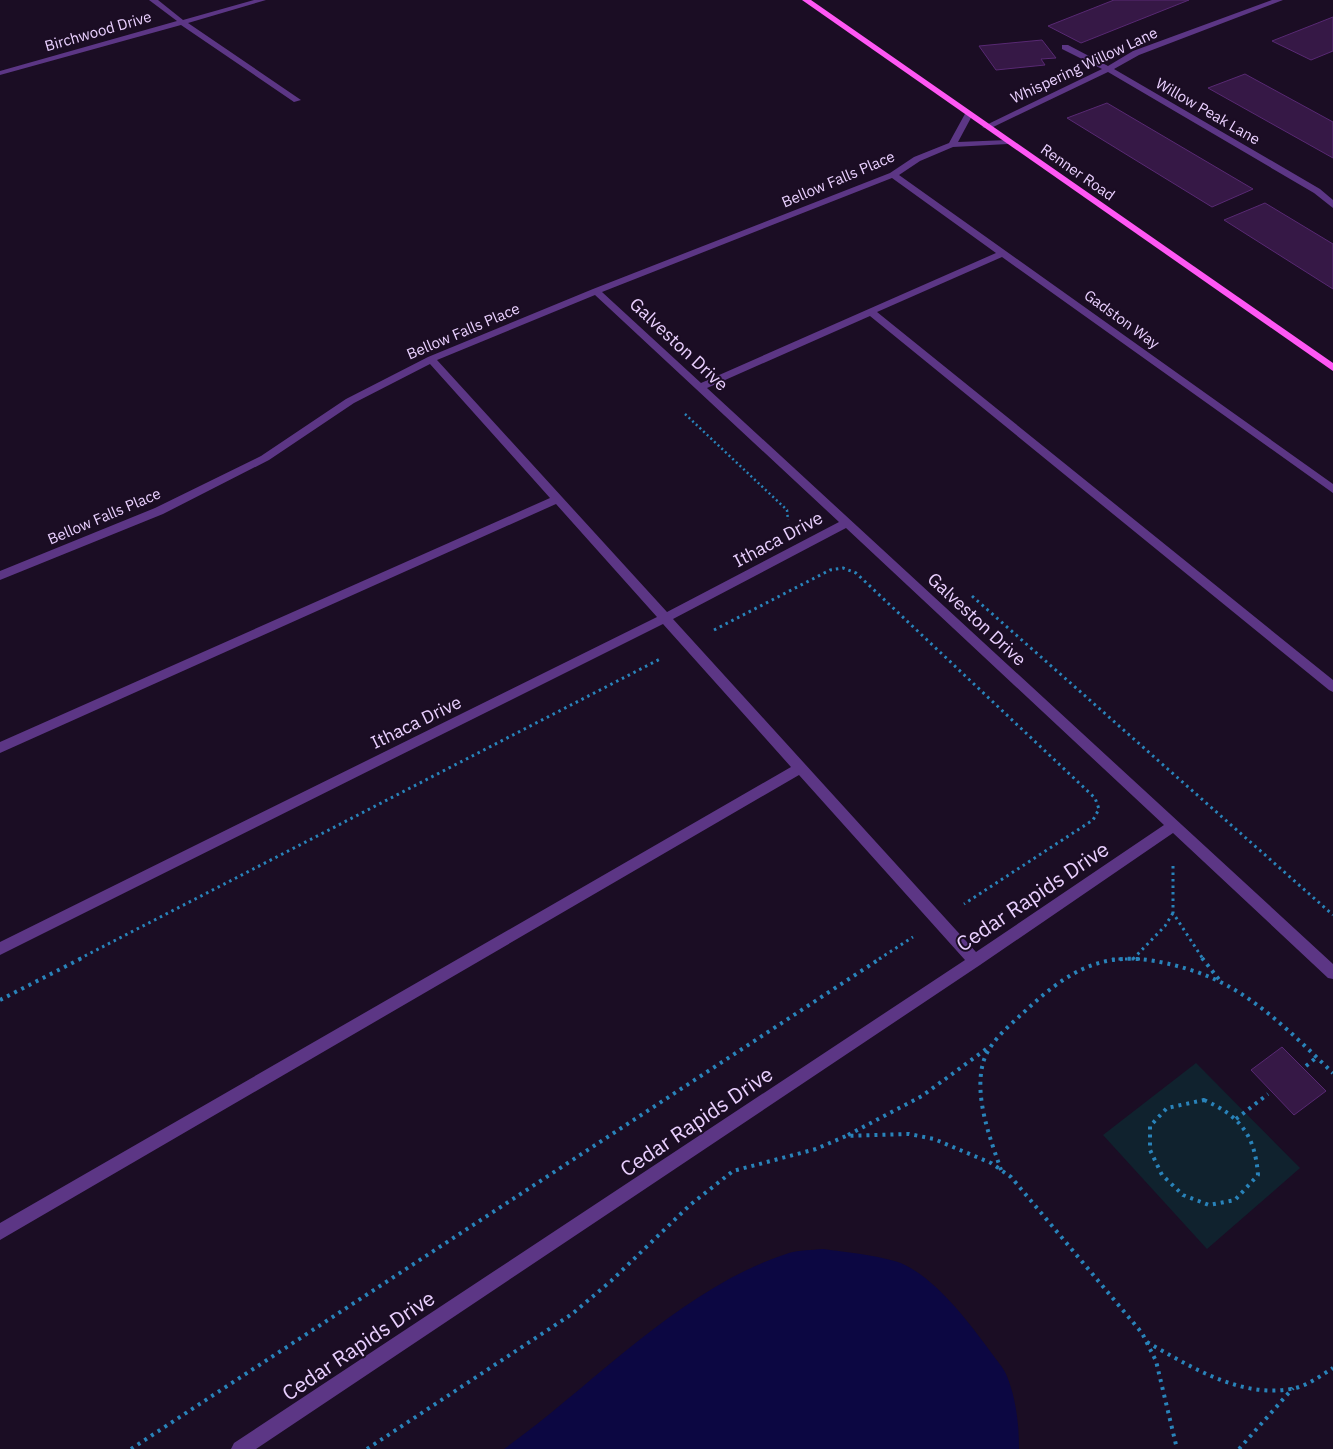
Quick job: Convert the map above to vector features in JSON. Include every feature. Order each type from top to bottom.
[{"type":"main road","name":"Renner Road","points":[[806,0],[1333,368]]},
{"type":"street","points":[[153,0],[182,22],[297,100]]},
{"type":"street","name":"Birchwood Drive","points":[[0,73],[262,0]]},
{"type":"street","name":"Whispering Willow Lane","points":[[986,127],[1108,69],[1136,53],[1279,0]]},
{"type":"street","name":"Willow Peak Lane","points":[[1065,47],[1108,69],[1317,191],[1333,205]]},
{"type":"street","points":[[952,145],[969,114]]},
{"type":"street","name":"Bellow Falls Place","points":[[0,576],[158,511],[265,458],[350,401],[431,359],[596,291],[893,175],[918,159],[952,145],[1008,142]]},
{"type":"street","name":"Gadston Way","points":[[893,175],[1333,489]]},
{"type":"street","points":[[700,387],[1004,253]]},
{"type":"street","name":"Galveston Drive","points":[[596,291],[1333,973]]},
{"type":"street","points":[[870,311],[1333,687]]},
{"type":"street","points":[[431,359],[975,961]]},
{"type":"street","points":[[0,748],[557,499]]},
{"type":"street","name":"Ithaca Drive","points":[[0,949],[665,618],[847,523]]},
{"type":"street","points":[[0,1232],[800,768]]},
{"type":"street","name":"Cedar Rapids Drive","points":[[240,1449],[975,961],[1174,825]]},
{"type":"path","points":[[678,408],[787,510],[790,518],[787,523]]},
{"type":"path","points":[[0,1000],[830,570],[843,568],[856,573],[1095,798],[1099,809],[1093,820],[131,1449]]},
{"type":"path","points":[[968,593],[1333,915]]},
{"type":"path","points":[[1133,959],[1165,926],[1173,912],[1211,971],[1224,984]]},
{"type":"path","points":[[367,1449],[572,1314],[611,1281],[690,1205],[733,1171],[816,1149],[846,1136],[922,1096],[989,1047],[1032,1005],[1064,979],[1087,965],[1095,962],[1133,959],[1178,967],[1209,976],[1237,990],[1258,1005],[1333,1073]]},
{"type":"path","points":[[989,1047],[982,1064],[982,1089],[992,1146],[1001,1170]]},
{"type":"path","points":[[1306,1066],[1316,1057]]},
{"type":"path","points":[[1236,1119],[1268,1094]]},
{"type":"path","points":[[1204,1100],[1226,1110],[1236,1119],[1249,1134],[1256,1148],[1258,1175],[1253,1185],[1246,1192],[1225,1204],[1213,1205],[1193,1200],[1182,1194],[1162,1177],[1155,1167],[1148,1140],[1150,1130],[1161,1111],[1179,1102],[1204,1100]]},
{"type":"path","points":[[846,1136],[909,1134],[934,1139],[991,1163],[1010,1177],[1142,1333],[1156,1362],[1177,1449]]},
{"type":"path","points":[[1146,1341],[1199,1370],[1255,1390],[1277,1391],[1300,1387],[1333,1368]]},
{"type":"path","points":[[1239,1449],[1294,1388]]},
{"type":"shaded area","points":[[1196,1063],[1300,1168],[1207,1249],[1103,1135]]},
{"type":"shaded area","points":[[823,1249],[888,1259],[905,1265],[930,1282],[954,1305],[1005,1371],[1015,1401],[1019,1449],[504,1449],[640,1340],[675,1313],[711,1289],[749,1269],[789,1253]]},
{"type":"building","points":[[1114,0],[1189,0],[1081,43],[1048,26]]},
{"type":"building","points":[[1333,17],[1333,51],[1311,60],[1272,41]]},
{"type":"building","points":[[1042,40],[1056,58],[1041,59],[1045,65],[996,70],[979,46]]},
{"type":"building","points":[[1245,74],[1333,122],[1333,158],[1208,88]]},
{"type":"building","points":[[1107,103],[1253,189],[1212,207],[1067,118]]},
{"type":"building","points":[[1265,203],[1333,244],[1333,289],[1224,220]]},
{"type":"building","points":[[1282,1047],[1326,1091],[1294,1115],[1251,1070]]}]
